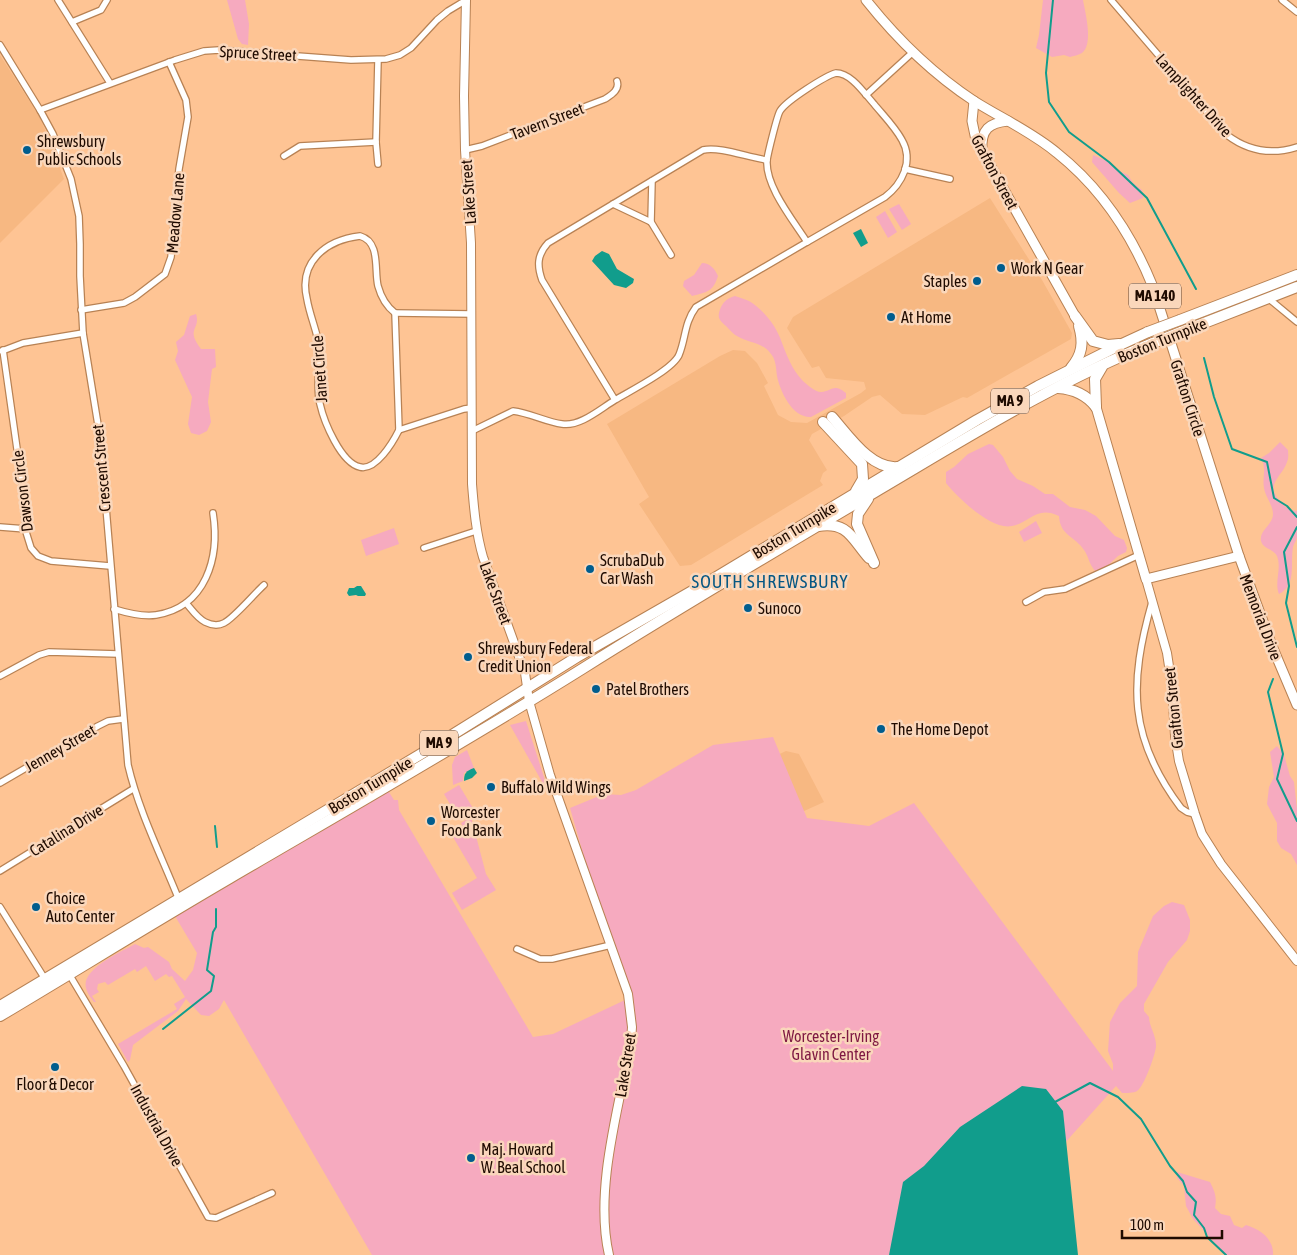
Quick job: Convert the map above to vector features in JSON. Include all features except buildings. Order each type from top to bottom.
[{"type":"highway","name":"Boston Turnpike","points":[[0,1006],[436,745],[527,687],[1006,404],[1069,370],[1148,332],[1297,275]]},
{"type":"highway","name":"Boston Turnpike","points":[[0,1016],[229,878],[357,805],[948,448],[1056,388],[1107,364],[1153,343],[1297,287]]},
{"type":"highway","points":[[1075,316],[1093,341],[1108,345],[1122,344]]},
{"type":"highway","points":[[1069,370],[1078,359],[1082,348],[1082,336],[1075,316]]},
{"type":"highway","points":[[1096,406],[1096,377],[1101,368],[1107,364]]},
{"type":"highway","points":[[1056,388],[1079,392],[1096,406]]},
{"type":"highway","points":[[854,494],[863,479],[862,464],[827,420],[871,459],[885,467],[899,467]]},
{"type":"highway","points":[[815,527],[826,525],[838,526],[844,529],[874,563],[857,524],[860,508],[874,493]]},
{"type":"main road","name":"MA 140","points":[[869,1],[912,52],[974,101]]},
{"type":"main road","name":"Grafton Circle","points":[[974,101],[1048,146],[1073,167],[1097,192],[1126,231],[1153,287],[1239,556]]},
{"type":"main road","name":"Grafton Street","points":[[974,101],[973,128],[976,140],[1075,316]]},
{"type":"main road","points":[[982,152],[982,140],[985,132],[996,123],[1008,121]]},
{"type":"main road","name":"Grafton Street","points":[[1096,406],[1146,579]]},
{"type":"main road","points":[[1146,579],[1239,556]]},
{"type":"main road","name":"Memorial Drive","points":[[1239,556],[1268,637],[1297,705]]},
{"type":"street","points":[[58,0],[110,83]]},
{"type":"street","points":[[72,22],[101,10],[107,0]]},
{"type":"street","name":"Spruce Street","points":[[40,110],[110,83],[204,51],[219,50],[351,60],[393,58],[411,48],[437,20],[465,0]]},
{"type":"street","name":"Lake Street","points":[[465,0],[465,150],[471,243],[472,484],[476,531],[483,557],[525,673],[529,701],[550,775],[628,994],[632,1027],[631,1042],[605,1190],[606,1243],[609,1255]]},
{"type":"street","name":"Lamplighter Drive","points":[[1111,0],[1227,135],[1243,145],[1261,151],[1280,151],[1297,147]]},
{"type":"street","points":[[1282,0],[1297,12]]},
{"type":"street","name":"Crescent Street","points":[[0,45],[54,136],[71,178],[78,216],[83,334],[100,437],[128,765],[133,789],[141,811],[179,900]]},
{"type":"street","points":[[866,95],[912,52]]},
{"type":"street","points":[[378,60],[376,142],[378,164]]},
{"type":"street","name":"Meadow Lane","points":[[81,310],[124,303],[155,282],[168,270],[171,257],[178,169],[188,117],[186,100],[169,62]]},
{"type":"street","points":[[472,431],[513,411],[560,424],[570,424],[585,418],[673,364],[680,354],[687,322],[696,307],[889,194],[899,184],[905,169],[906,153],[902,140],[866,95],[850,79],[838,72],[831,74],[786,104],[779,113],[767,160],[767,174],[774,190],[807,242]]},
{"type":"street","name":"Tavern Street","points":[[465,150],[482,146],[605,99],[616,90],[617,81]]},
{"type":"street","points":[[284,156],[300,146],[376,142]]},
{"type":"street","points":[[614,400],[541,278],[538,265],[541,252],[549,242],[652,182],[693,155],[708,149],[722,150],[749,158],[767,160]]},
{"type":"street","points":[[905,169],[950,179]]},
{"type":"street","points":[[651,222],[652,182]]},
{"type":"street","points":[[614,204],[651,222],[672,255]]},
{"type":"street","name":"Janet Circle","points":[[394,313],[380,294],[373,248],[368,240],[360,236],[340,242],[324,249],[311,262],[307,271],[305,290],[317,331],[320,354],[318,391],[326,424],[346,458],[360,467],[366,467],[380,458],[394,441],[399,430]]},
{"type":"street","points":[[1268,298],[1297,322]]},
{"type":"street","points":[[472,314],[394,313],[399,430],[472,408]]},
{"type":"street","points":[[2,351],[22,343],[83,334]]},
{"type":"street","name":"Dawson Circle","points":[[2,351],[16,439],[26,529],[33,552],[43,559],[51,561],[110,566]]},
{"type":"street","points":[[114,609],[141,615],[168,612],[186,603],[200,590],[211,565],[213,549],[212,513]]},
{"type":"street","points":[[0,527],[26,529]]},
{"type":"street","points":[[424,548],[476,531]]},
{"type":"street","points":[[1026,602],[1044,592],[1065,589],[1139,555]]},
{"type":"street","name":"Grafton Street","points":[[1146,579],[1164,640],[1170,670],[1175,736],[1179,761],[1194,814],[1202,834],[1221,864],[1297,961]]},
{"type":"street","points":[[186,603],[205,622],[214,625],[221,624],[230,619],[264,585]]},
{"type":"street","name":"Grafton Street","points":[[1152,601],[1136,683],[1138,714],[1148,749],[1158,771],[1181,808],[1186,812],[1194,814]]},
{"type":"street","points":[[0,676],[39,655],[49,652],[118,654]]},
{"type":"street","name":"Jenney Street","points":[[0,783],[98,726],[108,721],[123,718]]},
{"type":"street","name":"Catalina Drive","points":[[0,871],[133,789]]},
{"type":"street","points":[[0,907],[45,979]]},
{"type":"street","points":[[517,949],[540,960],[552,959],[611,945]]},
{"type":"street","name":"Industrial Drive","points":[[69,974],[124,1066],[208,1216],[216,1218],[272,1193]]},
{"type":"shaded area","name":"Shrewsbury Public Schools","points":[[0,55],[39,116],[64,179],[0,243]]},
{"type":"shaded area","points":[[990,198],[1042,280],[1072,333],[1071,339],[967,398],[963,397],[925,415],[902,414],[880,395],[872,397],[812,434],[809,440],[827,470],[823,473],[820,481],[823,485],[691,565],[680,566],[639,504],[649,497],[607,424],[733,350],[745,351],[757,363],[768,383],[764,386],[778,415],[791,422],[807,423],[861,393],[866,389],[864,382],[826,378],[819,366],[812,368],[787,328],[793,317]]},
{"type":"shaded area","points":[[786,751],[799,754],[824,802],[782,821],[752,767]]},
{"type":"green space","points":[[227,0],[245,0],[249,24],[248,45],[242,44],[238,39]]},
{"type":"green space","points":[[1043,0],[1083,0],[1087,20],[1088,43],[1082,53],[1070,57],[1064,55],[1052,57],[1036,48]]},
{"type":"green space","points":[[1093,155],[1109,162],[1115,169],[1128,175],[1133,183],[1142,190],[1143,198],[1130,203],[1092,162]]},
{"type":"green space","points":[[899,204],[911,224],[902,230],[889,209]]},
{"type":"green space","points":[[885,211],[897,232],[888,238],[876,217]]},
{"type":"green space","points":[[702,263],[712,267],[718,276],[712,288],[692,296],[683,286],[684,281],[694,275]]},
{"type":"green space","points":[[735,296],[755,305],[769,319],[777,331],[798,376],[804,382],[819,392],[838,388],[846,393],[846,398],[811,417],[798,413],[784,396],[777,376],[775,361],[768,350],[731,332],[720,320],[719,313],[722,305],[726,300]]},
{"type":"green space","points":[[196,314],[197,323],[194,337],[201,349],[215,349],[216,367],[212,369],[208,402],[211,422],[207,431],[199,435],[191,433],[188,424],[192,397],[175,360],[178,351],[176,342],[184,335],[190,316]]},
{"type":"green space","points":[[1280,442],[1288,450],[1288,459],[1276,480],[1274,490],[1286,507],[1297,511],[1297,539],[1293,547],[1291,580],[1285,590],[1279,594],[1277,585],[1279,566],[1277,556],[1264,546],[1261,541],[1262,534],[1271,521],[1273,514],[1264,488],[1264,466],[1261,458]]},
{"type":"green space","points":[[989,444],[993,445],[1003,457],[1010,471],[1017,479],[1045,494],[1053,494],[1070,507],[1085,510],[1096,516],[1115,536],[1124,540],[1127,548],[1126,552],[1118,556],[1102,571],[1095,571],[1084,550],[1062,528],[1059,516],[1044,512],[1018,524],[1004,526],[976,512],[946,483],[946,472],[968,454]]},
{"type":"green space","points":[[1036,521],[1042,533],[1024,542],[1019,532]]},
{"type":"green space","points":[[394,528],[399,544],[366,556],[361,540]]},
{"type":"green space","points":[[526,721],[550,796],[510,725]]},
{"type":"green space","name":"Worcester-Irving Glavin Center","points":[[773,737],[807,818],[869,826],[914,803],[1113,1071],[1113,1064],[1108,1051],[1110,1022],[1120,1003],[1137,986],[1138,952],[1153,916],[1164,906],[1172,902],[1184,905],[1190,920],[1190,931],[1187,940],[1168,962],[1144,1004],[1144,1011],[1149,1017],[1156,1047],[1143,1084],[1137,1091],[1122,1093],[1116,1086],[964,1255],[372,1255],[224,1000],[219,1009],[209,1016],[201,1015],[186,999],[178,1011],[133,1045],[128,1062],[118,1044],[177,1009],[174,1004],[185,997],[172,976],[169,977],[166,974],[155,981],[146,966],[137,972],[135,969],[108,985],[105,982],[98,984],[97,989],[99,992],[92,996],[96,1002],[89,995],[86,988],[86,981],[96,968],[112,956],[135,944],[144,948],[148,947],[169,962],[172,969],[185,981],[193,970],[197,953],[169,906],[382,781],[394,800],[398,800],[399,810],[533,1037],[553,1034],[625,1000],[570,808],[604,794],[621,795],[636,790],[713,745]]},
{"type":"green space","points":[[1277,746],[1284,755],[1290,776],[1294,782],[1297,809],[1297,865],[1291,854],[1281,848],[1277,841],[1277,823],[1267,804],[1269,787],[1274,777],[1270,752]]},
{"type":"green space","points":[[467,750],[474,768],[464,773],[463,781],[453,785],[452,765],[455,757]]},
{"type":"green space","points":[[459,785],[474,810],[459,819],[444,794]]},
{"type":"green space","points":[[471,817],[486,874],[496,890],[462,910],[452,893],[477,878],[453,837],[465,830],[461,823]]},
{"type":"green space","points":[[1177,1172],[1210,1182],[1215,1195],[1215,1208],[1221,1214],[1230,1216],[1234,1225],[1242,1228],[1246,1225],[1261,1232],[1269,1240],[1273,1249],[1273,1255],[1226,1255],[1193,1219],[1186,1206],[1184,1186],[1177,1178]]},
{"type":"water","points":[[861,229],[868,243],[861,247],[853,233]]},
{"type":"water","points":[[602,251],[609,254],[617,269],[634,279],[633,283],[626,288],[614,285],[592,261]]},
{"type":"water","points":[[361,586],[366,594],[365,596],[349,596],[347,593],[349,588]]},
{"type":"water","points":[[474,768],[477,773],[472,778],[464,781],[466,773]]},
{"type":"water","points":[[1022,1086],[1046,1089],[1063,1111],[1078,1255],[889,1255],[903,1182],[924,1166],[960,1127]]},
{"type":"waterway","points":[[1053,0],[1046,73],[1049,102],[1069,132],[1109,162],[1147,198],[1196,289]]},
{"type":"waterway","points":[[1204,358],[1214,397],[1232,449],[1267,462],[1274,498],[1287,506],[1297,517]]},
{"type":"waterway","points":[[1297,527],[1284,552],[1289,586],[1286,603],[1297,647]]},
{"type":"waterway","points":[[1273,679],[1268,692],[1283,754],[1277,779],[1297,821]]},
{"type":"waterway","points":[[215,826],[217,847]]},
{"type":"waterway","points":[[163,1029],[211,991],[214,976],[207,970],[213,932],[216,927],[216,909]]},
{"type":"waterway","points":[[1055,1102],[1090,1083],[1118,1097],[1141,1119],[1170,1166],[1183,1181],[1187,1192],[1196,1202],[1194,1215],[1204,1228],[1207,1237],[1226,1255]]},
{"type":"place","name":"Shrewsbury Public Schools","points":[[27,150]]},
{"type":"place","name":"Work N Gear","points":[[1001,268]]},
{"type":"place","name":"Staples","points":[[977,281]]},
{"type":"place","name":"At Home","points":[[891,317]]},
{"type":"place","name":"ScrubaDub Car Wash","points":[[590,569]]},
{"type":"place","name":"Sunoco","points":[[748,608]]},
{"type":"place","name":"Shrewsbury Federal Credit Union","points":[[468,657]]},
{"type":"place","name":"Patel Brothers","points":[[596,689]]},
{"type":"place","name":"The Home Depot","points":[[881,729]]},
{"type":"place","name":"Buffalo Wild Wings","points":[[491,787]]},
{"type":"place","name":"Worcester Food Bank","points":[[431,821]]},
{"type":"place","name":"Choice Auto Center","points":[[36,907]]},
{"type":"place","name":"Floor & Decor","points":[[55,1067]]},
{"type":"place","name":"Maj. Howard W. Beal School","points":[[471,1158]]},
{"type":"district","name":"SOUTH SHREWSBURY","points":[[770,582]]}]
